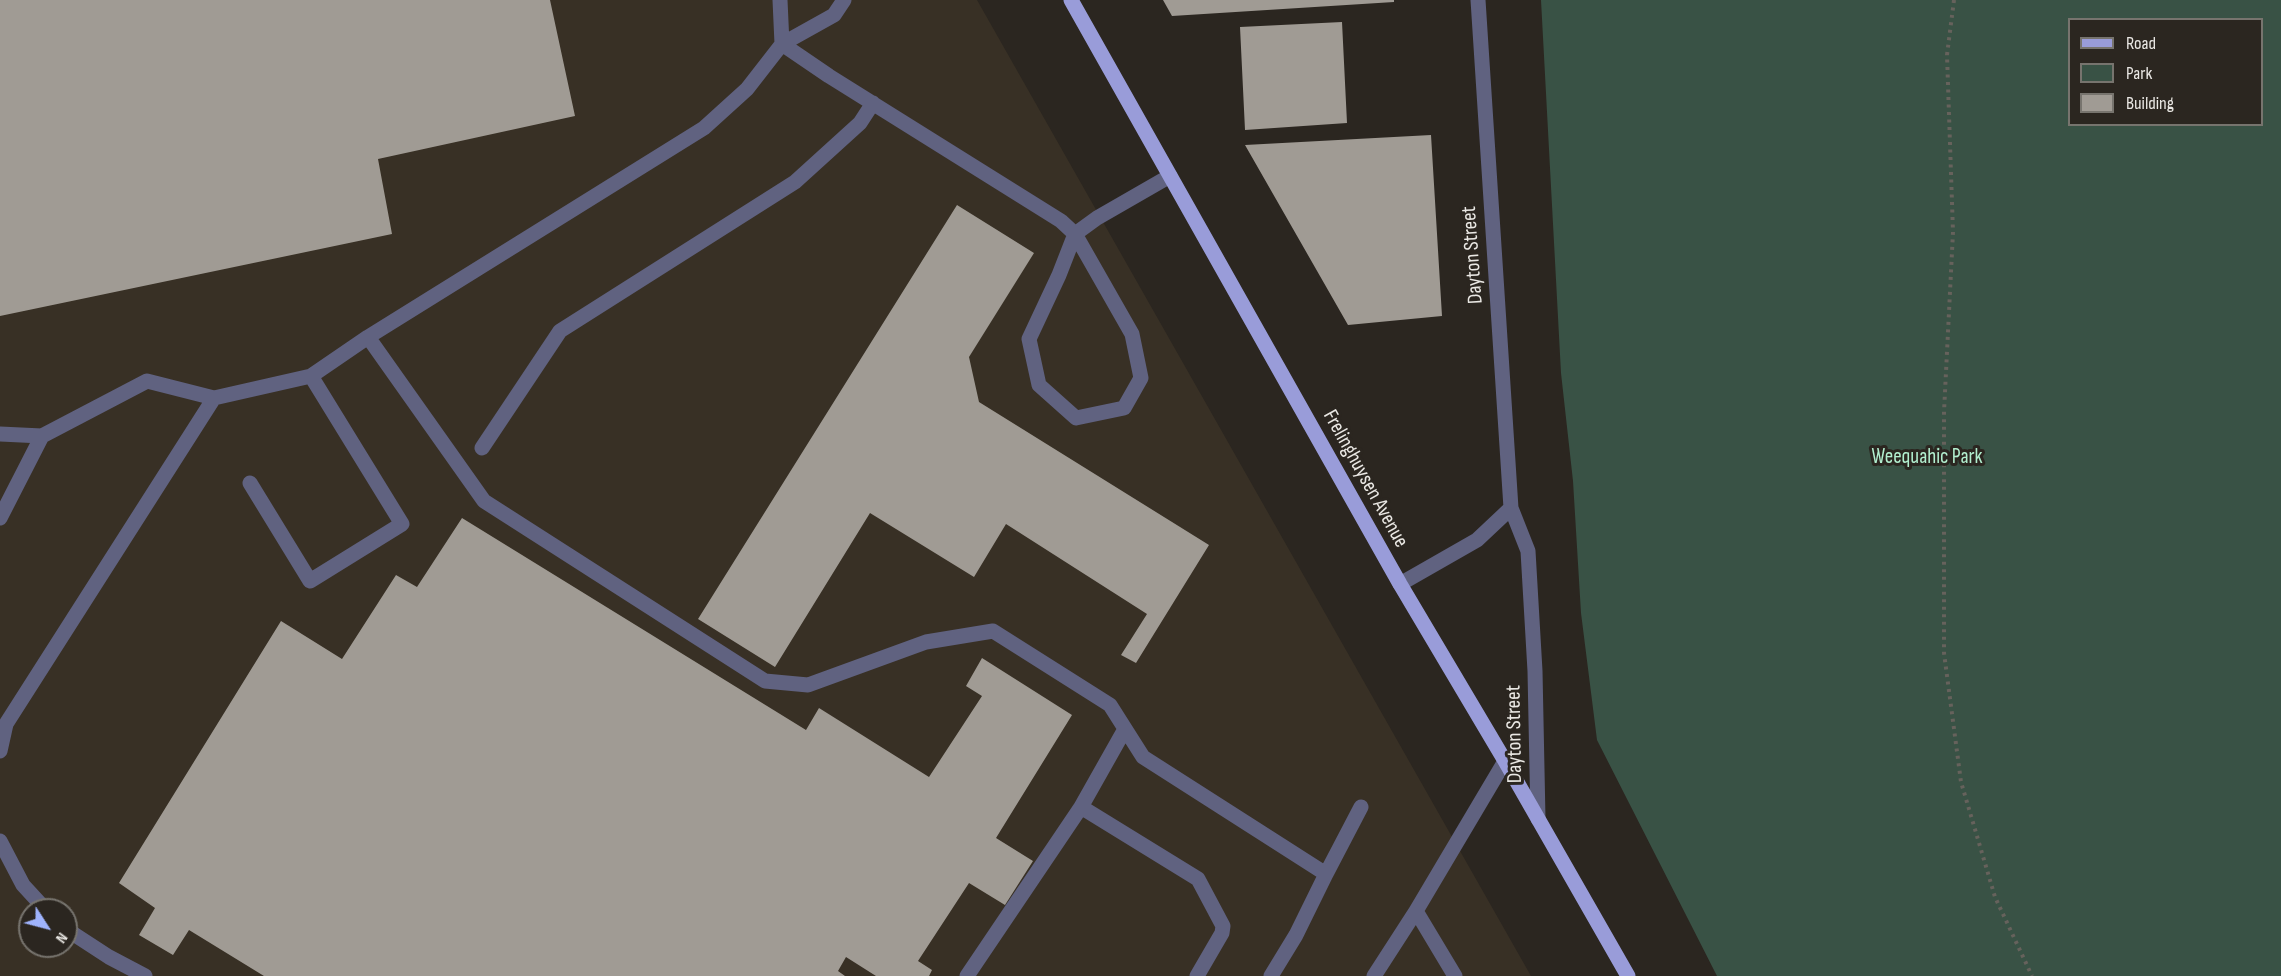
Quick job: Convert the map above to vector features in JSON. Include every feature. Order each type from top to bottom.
[{"type":"main road","name":"Frelinghuysen Avenue","points":[[1071,0],[1400,585],[1505,761],[1628,976]]},
{"type":"street","points":[[780,0],[782,44]]},
{"type":"street","points":[[0,434],[42,436],[147,381],[214,398],[311,376],[368,337],[704,128],[747,89],[782,44],[834,15],[844,0]]},
{"type":"street","name":"Dayton Street","points":[[1478,0],[1510,508],[1528,550],[1535,671],[1538,819]]},
{"type":"street","points":[[782,44],[1061,221],[1075,234],[1132,334],[1141,378],[1124,408],[1076,418],[1039,385],[1029,339],[1075,234],[1097,218],[1170,176]]},
{"type":"street","points":[[482,448],[560,331],[795,182],[860,123],[873,103]]},
{"type":"street","points":[[368,337],[484,501],[765,681],[808,685],[926,642],[993,631],[1110,705],[1143,757],[1326,874]]},
{"type":"street","points":[[250,483],[310,581],[402,524],[311,376]]},
{"type":"street","points":[[0,751],[6,724],[214,398]]},
{"type":"street","points":[[0,518],[42,436]]},
{"type":"street","points":[[1400,585],[1477,540],[1510,508]]},
{"type":"street","points":[[967,976],[1081,807],[1125,729]]},
{"type":"street","points":[[1374,976],[1416,911],[1505,761]]},
{"type":"street","points":[[1081,807],[1198,879],[1223,926],[1222,933],[1197,976]]},
{"type":"street","points":[[1271,976],[1296,935],[1361,807]]},
{"type":"street","points":[[0,841],[22,885],[34,898]]},
{"type":"street","points":[[1416,911],[1455,976]]},
{"type":"street","points":[[78,937],[145,976]]},
{"type":"path","points":[[1954,0],[1947,55],[1953,232],[1944,412],[1944,653],[1961,782],[1995,897],[2032,976]]},
{"type":"shaded area","points":[[0,0],[977,0],[1531,976],[0,976]]},
{"type":"green space","name":"Weequahic Park","points":[[1541,0],[2281,0],[2281,976],[1717,976],[1597,740],[1581,613],[1573,481],[1561,373]]},
{"type":"building","points":[[0,0],[550,0],[575,116],[378,159],[392,234],[0,316]]},
{"type":"building","points":[[1163,0],[1394,0],[1394,2],[1172,16]]},
{"type":"building","points":[[1342,22],[1347,123],[1245,130],[1240,27]]},
{"type":"building","points":[[1431,135],[1442,316],[1348,325],[1245,145]]},
{"type":"building","points":[[957,205],[1034,253],[969,357],[979,402],[1209,545],[1136,663],[1121,655],[1147,614],[1006,524],[974,577],[870,513],[775,667],[698,619]]},
{"type":"building","points":[[462,518],[806,730],[819,708],[929,777],[982,696],[966,686],[982,658],[1072,715],[996,838],[1033,861],[1005,905],[969,883],[918,961],[932,970],[929,976],[876,976],[846,957],[838,971],[845,976],[264,976],[189,930],[173,955],[139,935],[155,908],[119,883],[281,621],[342,659],[396,575],[417,587]]}]
